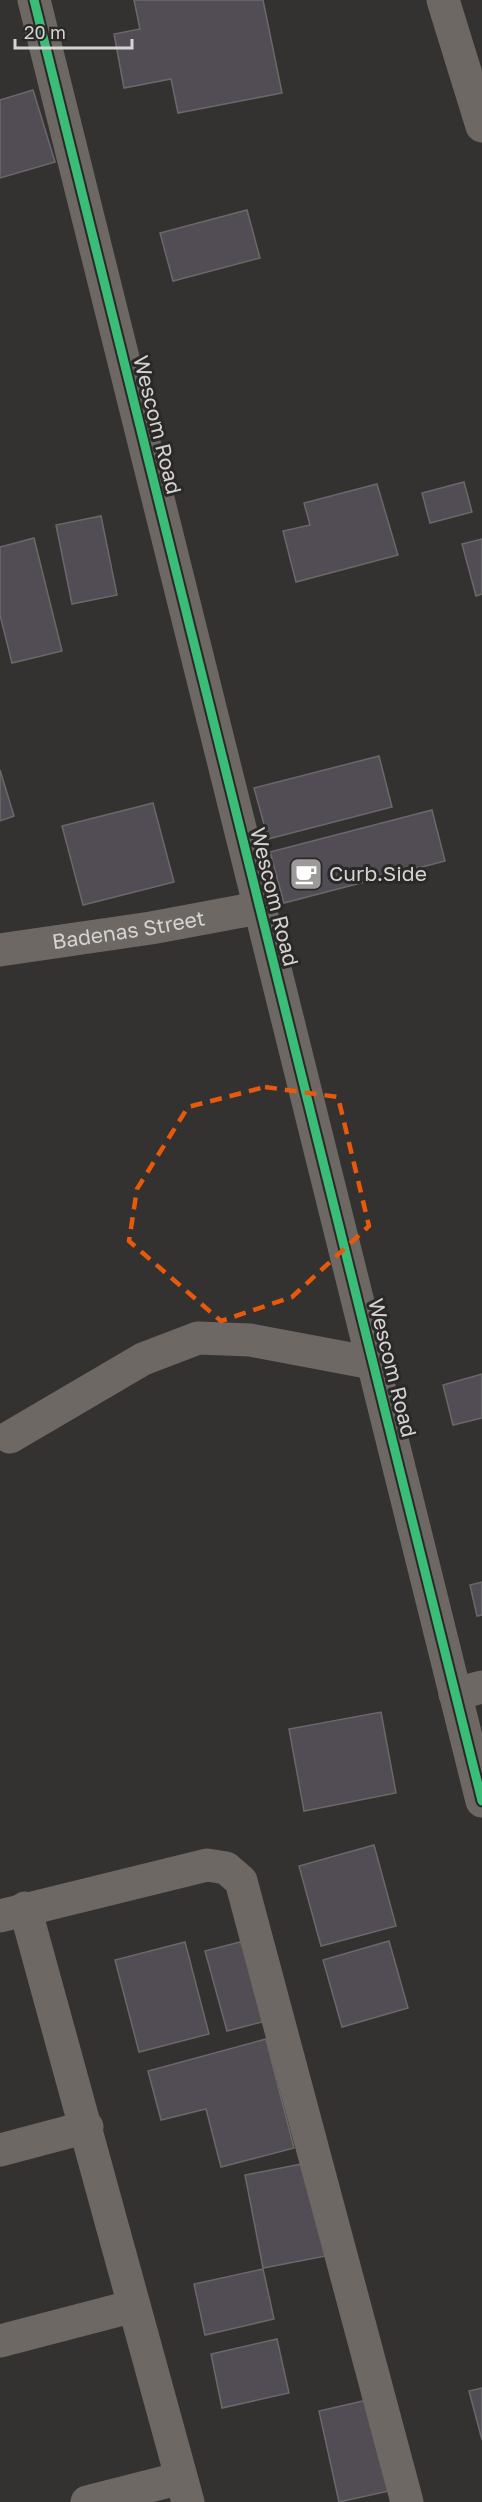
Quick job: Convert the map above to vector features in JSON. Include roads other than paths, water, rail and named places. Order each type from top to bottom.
[{"type":"street","name":"Wescom Road","points":[[34,0],[372,1363],[469,1691],[482,1801]]},
{"type":"street","points":[[443,0],[482,126]]},
{"type":"street","name":"Badenas Street","points":[[0,950],[150,928],[258,908]]},
{"type":"street","points":[[10,1437],[143,1359],[198,1338],[250,1340],[372,1363]]},
{"type":"street","points":[[87,2502],[184,2490],[87,2127],[13,1912],[207,1865],[226,1868],[241,1881],[407,2502]]},
{"type":"street","points":[[0,2150],[87,2127]]},
{"type":"street","points":[[0,2341],[134,2306]]},
{"type":"place","name":"Curb.Side","points":[[306,874]]}]
